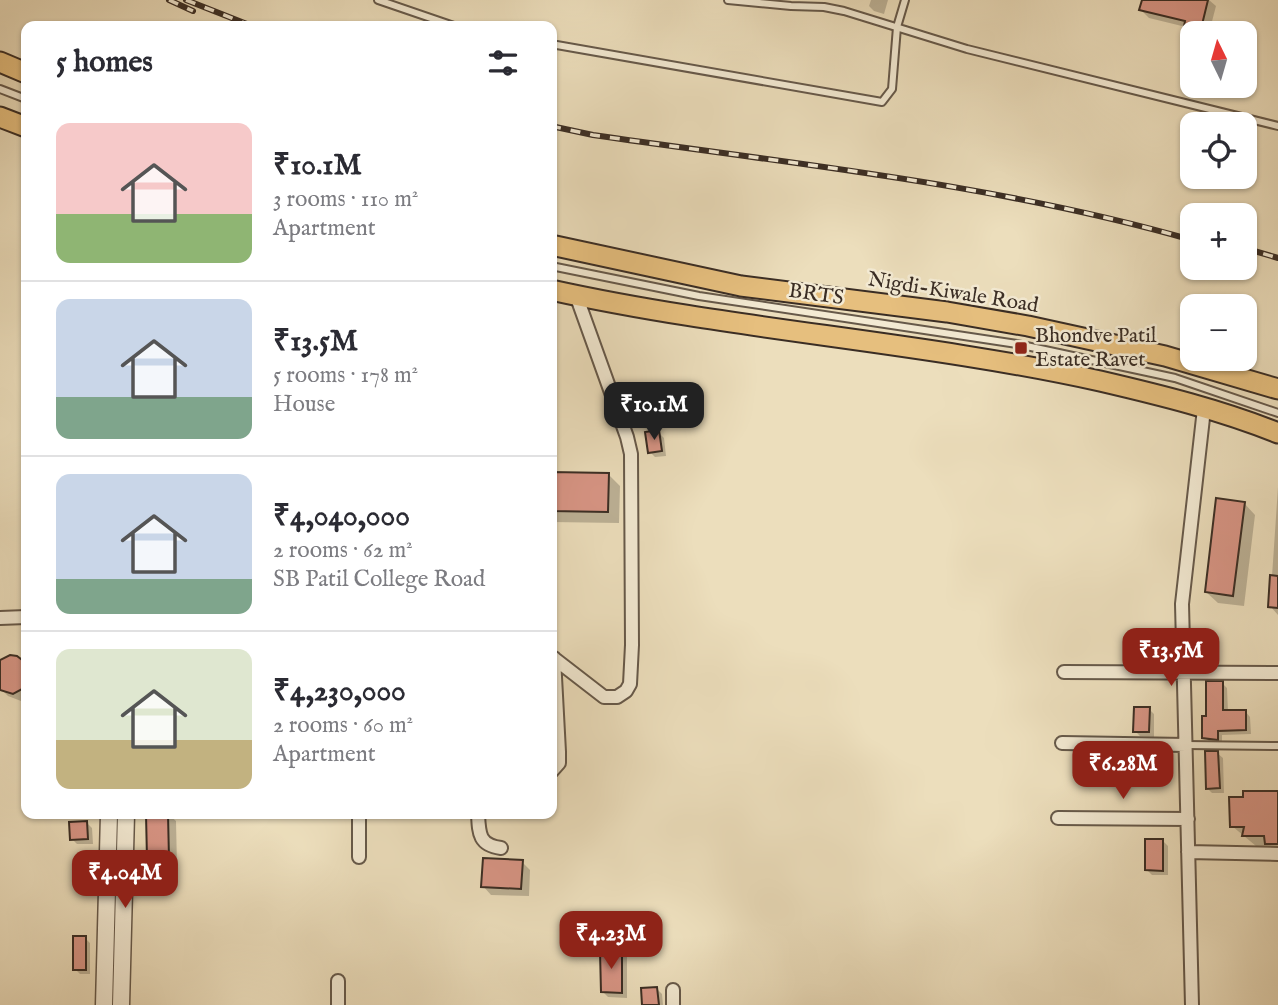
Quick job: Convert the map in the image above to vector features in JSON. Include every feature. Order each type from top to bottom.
[{"type":"main road","points":[[0,62],[21,71]]},
{"type":"main road","points":[[0,117],[21,125]]},
{"type":"main road","name":"Nigdi-Kiwale Road","points":[[557,246],[741,286],[947,312],[1028,326],[1165,356],[1278,390]]},
{"type":"main road","points":[[557,291],[643,308],[1047,370],[1153,393],[1278,433]]},
{"type":"street","points":[[557,661],[604,696],[617,697],[626,691],[630,684],[631,454],[576,295]]},
{"type":"street","points":[[1192,1005],[1182,604],[1204,409]]},
{"type":"street","points":[[0,618],[21,617]]},
{"type":"street","points":[[1064,671],[1278,673]]},
{"type":"street","points":[[557,739],[557,765]]},
{"type":"street","points":[[1062,743],[1186,745]]},
{"type":"street","points":[[1059,818],[1188,818]]},
{"type":"street","points":[[104,1005],[109,819]]},
{"type":"street","points":[[121,1005],[126,819]]},
{"type":"street","points":[[359,819],[359,857]]},
{"type":"street","points":[[479,819],[486,845],[501,848]]},
{"type":"street","points":[[1188,852],[1278,854]]},
{"type":"street","points":[[338,981],[338,1005]]},
{"type":"street","points":[[673,990],[673,1005]]},
{"type":"lane","points":[[378,0],[439,21]]},
{"type":"lane","points":[[728,0],[824,7],[967,49],[1278,126]]},
{"type":"lane","points":[[557,45],[882,102],[892,89],[897,27],[905,0]]},
{"type":"lane","points":[[0,89],[21,97]]},
{"type":"lane","name":"BRTS","points":[[557,267],[699,296],[1017,344],[1175,378],[1278,413]]},
{"type":"lane","points":[[1186,745],[1278,746]]},
{"type":"building","points":[[1142,0],[1208,0],[1203,21],[1185,21],[1139,10]]},
{"type":"building","points":[[659,430],[662,451],[648,453],[645,432]]},
{"type":"building","points":[[557,472],[609,473],[608,512],[557,511]]},
{"type":"building","points":[[1216,498],[1245,502],[1233,596],[1205,592]]},
{"type":"building","points":[[1270,575],[1278,576],[1278,608],[1268,607]]},
{"type":"building","points":[[10,655],[21,659],[21,690],[13,694],[0,690],[0,660]]},
{"type":"building","points":[[1206,681],[1223,681],[1223,710],[1246,710],[1246,730],[1218,731],[1218,740],[1202,738],[1202,716],[1206,716]]},
{"type":"building","points":[[1134,707],[1150,707],[1149,732],[1133,732]]},
{"type":"building","points":[[1205,751],[1218,751],[1220,788],[1206,789]]},
{"type":"building","points":[[1243,791],[1278,791],[1278,844],[1265,844],[1264,836],[1242,836],[1244,827],[1230,827],[1229,797],[1243,797]]},
{"type":"building","points":[[146,819],[168,819],[169,859],[147,859]]},
{"type":"building","points":[[87,821],[88,839],[70,840],[69,822]]},
{"type":"building","points":[[1145,839],[1163,839],[1163,871],[1145,870]]},
{"type":"building","points":[[483,858],[523,860],[521,889],[481,887]]},
{"type":"building","points":[[73,936],[86,936],[86,970],[73,970]]},
{"type":"building","points":[[622,949],[622,993],[601,992],[600,951]]},
{"type":"building","points":[[657,987],[659,1005],[642,1005],[641,988]]},
{"type":"railway","points":[[169,0],[193,11]]},
{"type":"railway","points":[[186,0],[239,21]]},
{"type":"railway","points":[[557,127],[593,135],[970,190],[1044,204],[1180,237]]},
{"type":"railway","points":[[1257,252],[1278,258]]},
{"type":"place","name":"Bhondve Patil Estate Ravet","points":[[1021,348]]}]
